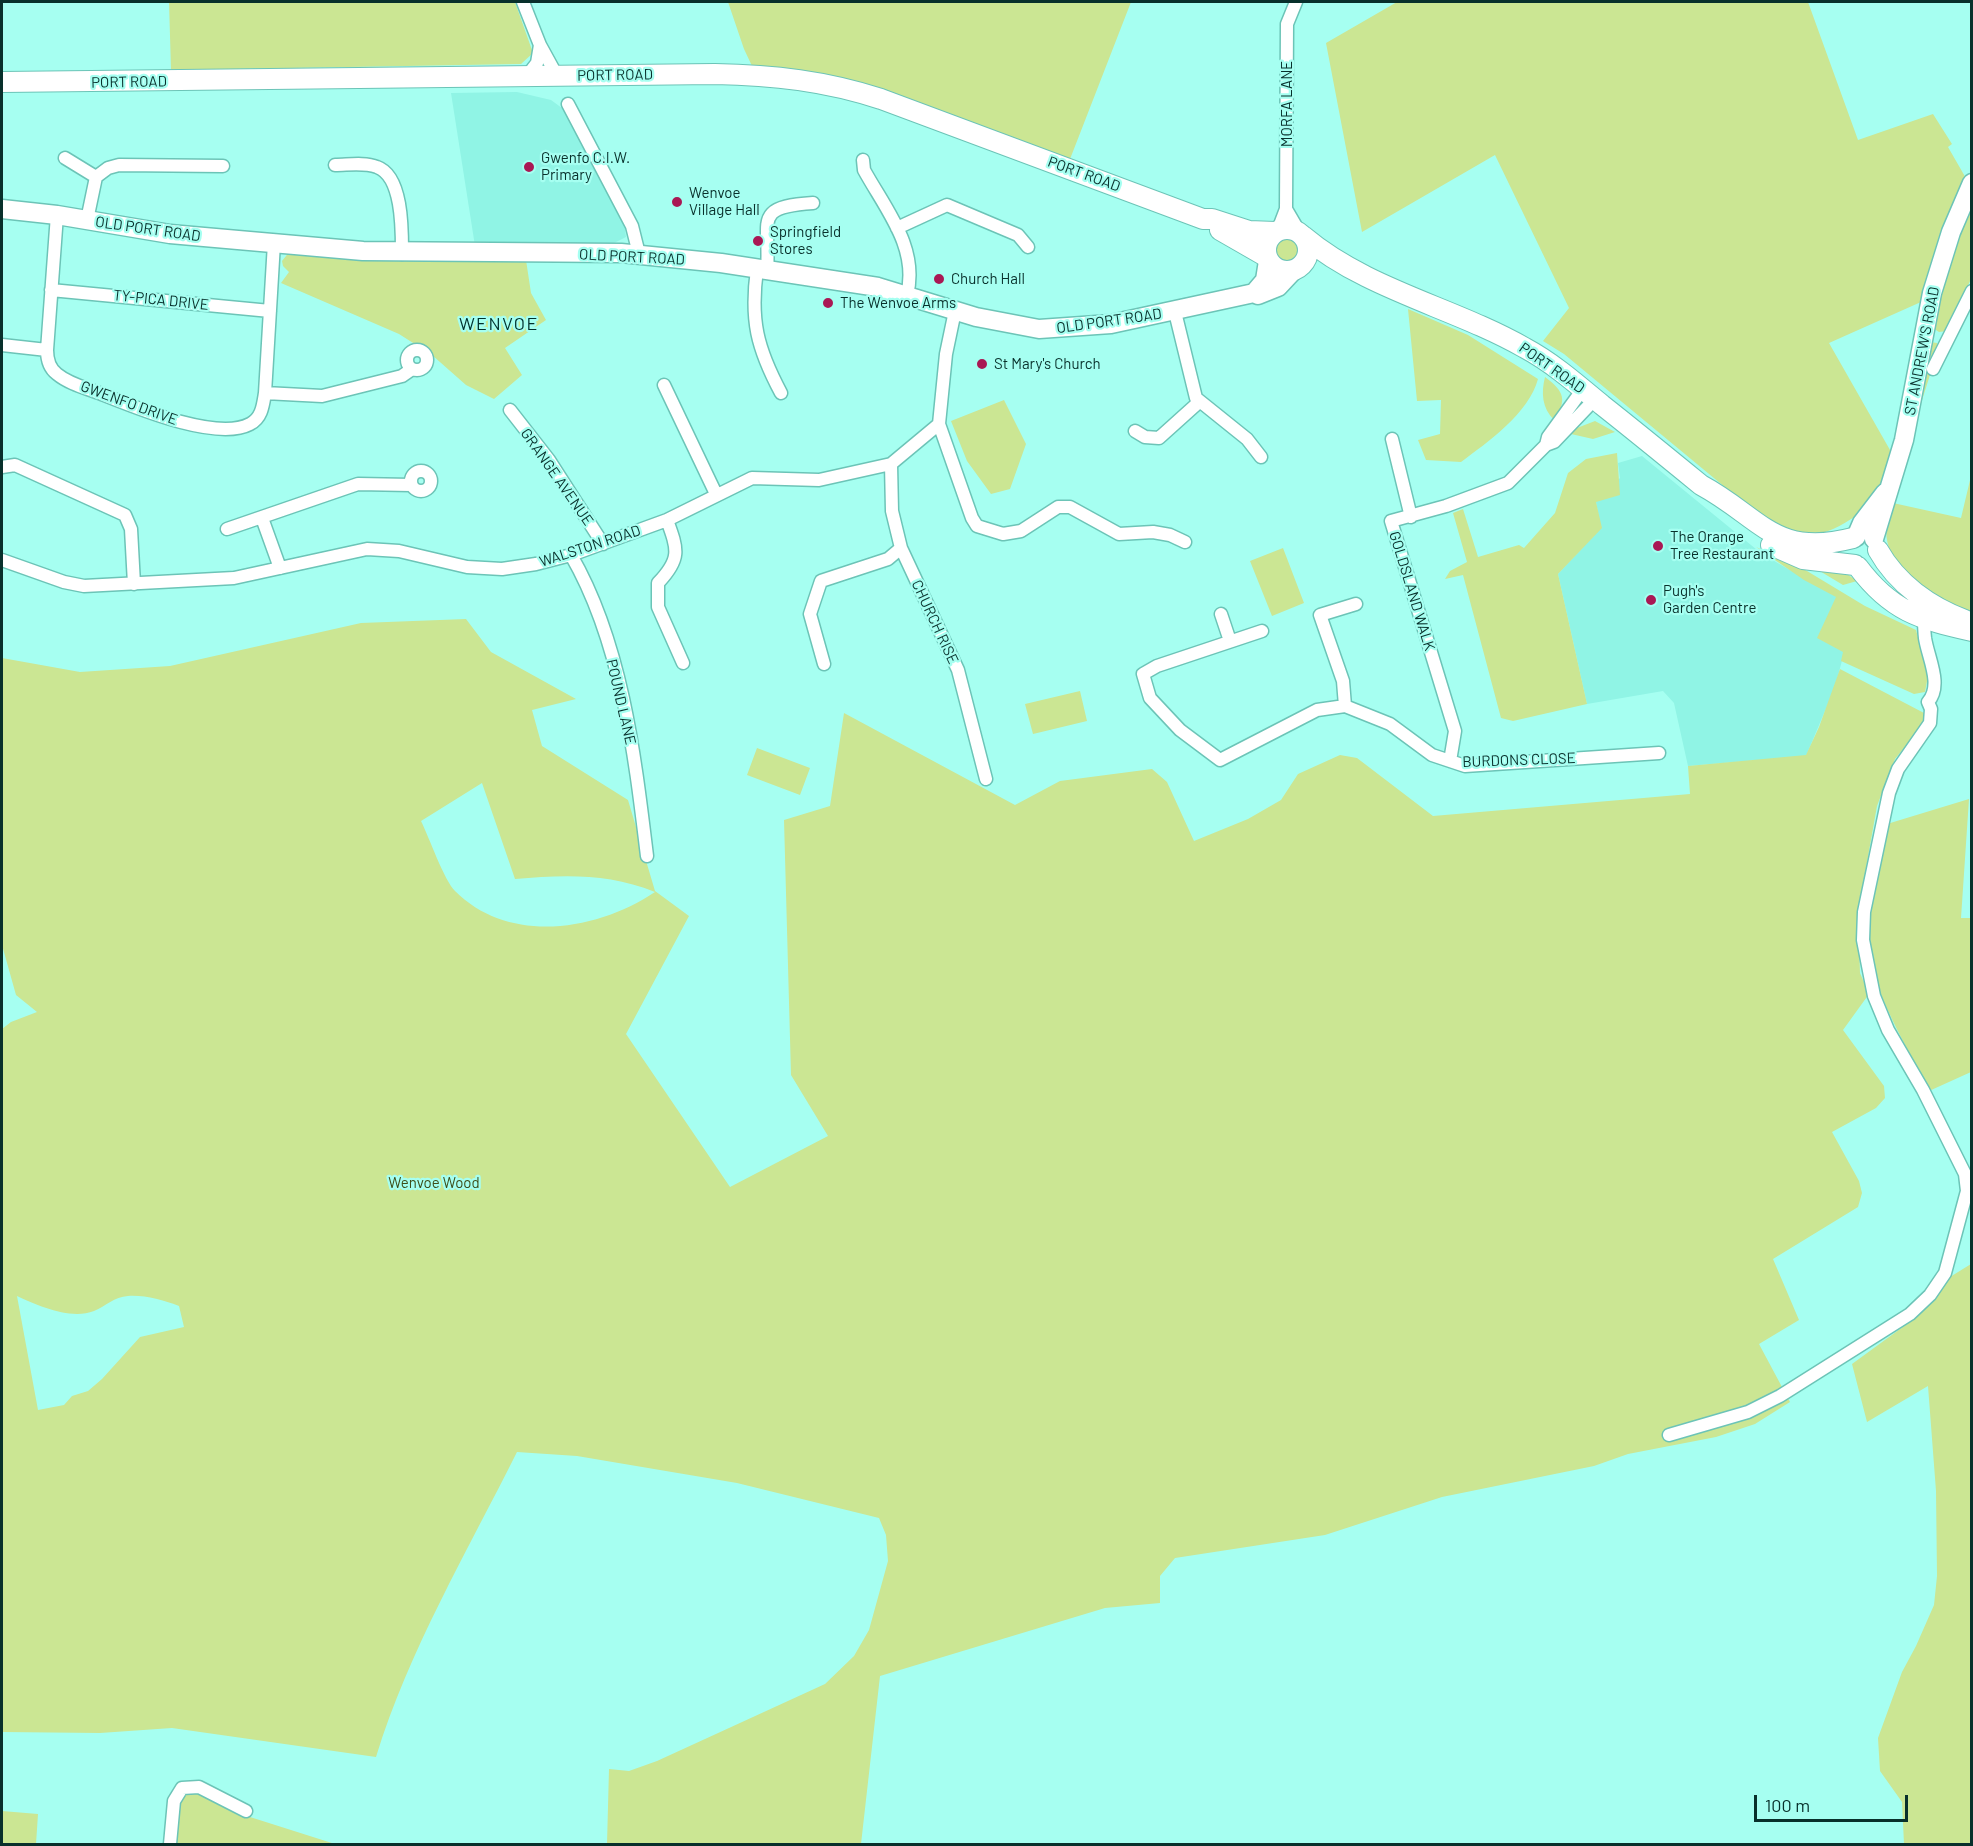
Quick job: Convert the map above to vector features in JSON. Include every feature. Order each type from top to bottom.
[{"type":"main road","name":"PORT ROAD","points":[[2,82],[747,74],[794,78],[844,88],[912,110],[1203,219],[1268,259],[1280,270],[1324,268],[1368,284],[1382,285]]},
{"type":"main road","name":"PORT ROAD","points":[[1203,219],[1212,219],[1249,231],[1290,229],[1301,234],[1322,252],[1382,285],[1481,324],[1533,352],[1589,394],[1701,485],[1719,494],[1764,530],[1783,538],[1810,544],[1865,541]]},
{"type":"main road","points":[[1268,259],[1266,243],[1277,231]]},
{"type":"main road","points":[[1296,269],[1305,262],[1308,250],[1301,234]]},
{"type":"main road","name":"PORT ROAD","points":[[1701,485],[1713,501],[1759,537],[1780,550],[1817,562],[1856,566]]},
{"type":"main road","points":[[1856,566],[1874,563],[1865,541]]},
{"type":"main road","points":[[1865,541],[1846,553],[1883,597],[1902,610],[1924,619],[1971,631]]},
{"type":"main road","points":[[1865,541],[1905,584],[1928,602],[1971,622]]},
{"type":"street","points":[[523,2],[540,45],[557,76]]},
{"type":"street","name":"MORFA LANE","points":[[1277,231],[1286,209],[1287,24],[1296,2]]},
{"type":"street","points":[[527,76],[537,63],[540,45]]},
{"type":"street","points":[[568,104],[632,226],[639,254]]},
{"type":"street","points":[[65,158],[96,177]]},
{"type":"street","points":[[863,160],[864,170],[906,246],[912,270],[907,295]]},
{"type":"street","points":[[87,220],[96,177],[103,170],[118,165],[223,166]]},
{"type":"street","points":[[334,165],[376,166],[391,178],[397,195],[402,254]]},
{"type":"street","name":"ST ANDREW'S ROAD","points":[[1865,541],[1878,500],[1890,487],[1910,413],[1922,335],[1938,271],[1971,183]]},
{"type":"street","points":[[781,393],[770,371],[755,328],[752,302],[762,270],[768,219],[772,211],[784,205],[813,203]]},
{"type":"street","points":[[897,228],[947,205],[1018,235],[1028,247]]},
{"type":"street","name":"OLD PORT ROAD","points":[[2,209],[57,215],[170,234],[402,254],[639,254],[867,285],[1019,327],[1058,330],[1111,324],[1175,312],[1254,293],[1258,295],[1278,286],[1296,269]]},
{"type":"street","points":[[1286,209],[1301,234]]},
{"type":"street","name":"GWENFO DRIVE","points":[[57,215],[47,350],[50,367],[61,377],[171,421],[231,428],[244,427],[260,414],[264,393],[274,243]]},
{"type":"street","points":[[1254,293],[1265,280],[1268,259]]},
{"type":"street","name":"TY-PICA DRIVE","points":[[51,290],[270,311]]},
{"type":"street","points":[[1933,369],[1971,291]]},
{"type":"street","points":[[955,311],[946,354],[939,424],[972,518],[977,526],[1003,534],[1021,531],[1058,507],[1070,507],[1119,534],[1161,533],[1185,542]]},
{"type":"street","points":[[1175,312],[1190,382],[1199,402],[1247,439],[1262,457]]},
{"type":"street","points":[[1922,335],[1947,339]]},
{"type":"street","points":[[2,345],[47,350]]},
{"type":"street","points":[[264,393],[322,396],[402,376],[412,369]]},
{"type":"street","points":[[664,385],[716,494]]},
{"type":"street","name":"GOLDSLAND WALK","points":[[1450,761],[1455,731],[1391,521],[1411,517],[1508,483],[1546,445],[1548,437],[1589,394]]},
{"type":"street","points":[[1135,431],[1145,437],[1159,438],[1199,402]]},
{"type":"street","name":"GRANGE AVENUE","points":[[510,410],[549,460],[603,544]]},
{"type":"street","name":"WALSTON ROAD","points":[[2,560],[75,585],[234,578],[367,549],[399,551],[467,567],[502,569],[536,564],[603,544],[667,520],[752,478],[819,480],[891,464],[939,424]]},
{"type":"street","points":[[1392,439],[1411,517]]},
{"type":"street","name":"CHURCH RISE","points":[[891,464],[892,511],[901,548],[958,670],[986,779]]},
{"type":"street","points":[[2,467],[15,465],[125,515],[131,529],[134,584]]},
{"type":"street","points":[[227,529],[358,484],[411,485]]},
{"type":"street","points":[[262,518],[280,568]]},
{"type":"street","points":[[667,520],[676,544],[675,566],[658,583],[658,607],[683,663]]},
{"type":"street","points":[[824,664],[810,614],[821,581],[888,559],[901,548]]},
{"type":"street","name":"POUND LANE","points":[[572,555],[590,587],[623,700],[639,790],[647,856]]},
{"type":"street","points":[[1669,1435],[1748,1413],[1780,1396],[1910,1314],[1930,1295],[1945,1273],[1967,1191],[1965,1174],[1923,1090],[1888,1030],[1874,996],[1863,940],[1864,912],[1889,793],[1898,770],[1930,723],[1931,709],[1928,702],[1933,697],[1935,681],[1925,637],[1923,609],[1908,594],[1905,584]]},
{"type":"street","points":[[1262,631],[1157,666],[1143,674],[1150,698],[1180,730],[1220,760],[1317,710],[1345,706],[1343,681],[1320,615],[1356,604]]},
{"type":"street","points":[[1221,614],[1230,641]]},
{"type":"street","name":"BURDONS CLOSE","points":[[1345,706],[1390,724],[1432,755],[1465,766],[1659,753]]},
{"type":"street","points":[[170,1845],[174,1801],[182,1788],[199,1787],[246,1811]]},
{"type":"shaded area","name":"Gwenfo C.I.W. Primary","points":[[517,92],[551,100],[566,111],[624,222],[626,237],[608,246],[475,246],[451,93]]},
{"type":"shaded area","points":[[1642,456],[1762,554],[1837,597],[1844,653],[1835,687],[1806,756],[1688,766],[1674,703],[1663,691],[1587,704],[1558,574],[1601,528],[1596,502],[1620,478],[1618,463]]},
{"type":"green space","points":[[169,2],[515,2],[533,53],[521,64],[171,70]]},
{"type":"green space","points":[[728,2],[1131,2],[1065,172],[894,108],[760,83],[744,49]]},
{"type":"green space","points":[[1397,2],[1808,2],[1858,140],[1933,114],[1952,144],[1948,147],[1967,180],[1939,236],[1921,302],[1829,343],[1894,457],[1888,480],[1866,508],[1832,530],[1810,534],[1797,532],[1761,517],[1564,354],[1543,341],[1569,308],[1495,155],[1362,232],[1326,43]]},
{"type":"green space","points":[[1971,203],[1971,279],[1947,331],[1939,332],[1933,328],[1935,307]]},
{"type":"green space","points":[[1285,235],[1295,239],[1299,249],[1295,259],[1285,263],[1275,259],[1271,249],[1275,239]]},
{"type":"green space","points":[[290,251],[526,260],[531,293],[546,320],[505,348],[522,375],[494,399],[466,385],[432,355],[399,334],[281,283],[289,272],[283,266],[282,261]]},
{"type":"green space","points":[[1408,309],[1468,335],[1538,379],[1526,404],[1517,415],[1495,436],[1461,462],[1426,460],[1418,440],[1440,434],[1441,400],[1417,401]]},
{"type":"green space","points":[[1930,342],[1937,343],[1939,350],[1927,372],[1930,375],[1917,416]]},
{"type":"green space","points":[[1545,377],[1557,387],[1562,397],[1561,407],[1554,420],[1544,400]]},
{"type":"green space","points":[[1004,400],[1026,444],[1010,489],[991,494],[967,461],[951,421]]},
{"type":"green space","points":[[1595,421],[1615,432],[1593,439],[1571,434],[1577,428]]},
{"type":"green space","points":[[1617,453],[1620,495],[1596,502],[1602,528],[1558,574],[1587,704],[1513,721],[1501,718],[1463,575],[1445,579],[1450,571],[1467,562],[1453,513],[1463,509],[1478,557],[1519,545],[1524,548],[1555,513],[1568,473],[1586,459]]},
{"type":"green space","points":[[1971,476],[1971,616],[1936,597],[1905,573],[1894,558],[1887,542],[1887,524],[1893,503],[1961,518]]},
{"type":"green space","points":[[1756,547],[1807,571],[1865,606],[1916,630],[1928,676],[1925,692],[1914,694],[1841,661],[1843,652],[1817,638],[1836,597],[1804,580]]},
{"type":"green space","points":[[1283,548],[1304,603],[1272,616],[1250,561]]},
{"type":"green space","points":[[1818,570],[1847,574],[1857,581],[1843,585]]},
{"type":"green space","name":"Wenvoe Wood","points":[[466,619],[491,652],[576,699],[532,710],[542,746],[628,800],[655,891],[689,916],[626,1034],[730,1187],[828,1136],[791,1075],[784,820],[830,806],[844,713],[1015,805],[1060,781],[1152,769],[1167,782],[1194,841],[1248,819],[1281,800],[1298,774],[1340,755],[1357,758],[1433,816],[1690,794],[1688,766],[1806,755],[1840,669],[1924,713],[1926,721],[1895,759],[1877,806],[1858,913],[1860,973],[1869,994],[1843,1030],[1884,1086],[1885,1098],[1876,1108],[1832,1132],[1859,1181],[1862,1193],[1858,1207],[1773,1259],[1799,1320],[1759,1344],[1790,1402],[1755,1424],[1716,1437],[1628,1454],[1594,1466],[1442,1497],[1325,1535],[1175,1558],[1160,1576],[1160,1603],[1105,1608],[880,1676],[861,1844],[607,1844],[609,1769],[629,1771],[657,1761],[825,1684],[854,1656],[869,1630],[888,1561],[886,1535],[879,1518],[737,1483],[577,1456],[517,1452],[422,1640],[389,1717],[376,1757],[172,1728],[100,1733],[2,1732],[2,1029],[11,1022],[37,1012],[16,995],[2,945],[2,658],[80,672],[170,666],[361,623]],"holes":[[[482,783],[515,879],[603,878],[655,892],[607,916],[580,923],[554,926],[527,925],[501,919],[477,908],[455,891],[451,885],[421,821]],[[17,1296],[45,1308],[75,1314],[94,1311],[123,1297],[148,1297],[179,1306],[184,1327],[140,1337],[88,1391],[72,1396],[64,1405],[38,1410]]]},
{"type":"green space","points":[[1080,691],[1087,721],[1033,734],[1025,704]]},
{"type":"green space","points":[[757,748],[810,768],[800,795],[747,775]]},
{"type":"green space","points":[[1969,799],[1961,918],[1971,918],[1971,1072],[1929,1091],[1892,1019],[1876,981],[1866,942],[1868,899],[1887,824]]},
{"type":"green space","points":[[1971,1264],[1971,1844],[1904,1844],[1902,1802],[1880,1771],[1878,1738],[1902,1672],[1934,1605],[1937,1576],[1936,1491],[1928,1386],[1867,1422],[1852,1364],[1911,1321],[1950,1277]]},
{"type":"green space","points":[[189,1789],[250,1817],[335,1844],[172,1844],[176,1800]]},
{"type":"green space","points":[[2,1811],[38,1814],[36,1844],[2,1844]]},
{"type":"place","name":"Gwenfo C.I.W. Primary","points":[[529,167]]},
{"type":"place","name":"Wenvoe Village Hall","points":[[677,202]]},
{"type":"place","name":"Springfield Stores","points":[[758,241]]},
{"type":"place","name":"Church Hall","points":[[939,279]]},
{"type":"place","name":"The Wenvoe Arms","points":[[828,303]]},
{"type":"place","name":"St Mary's Church","points":[[982,364]]},
{"type":"place","name":"The Orange Tree Restaurant","points":[[1658,546]]},
{"type":"place","name":"Pugh's Garden Centre","points":[[1651,600]]},
{"type":"district","name":"WENVOE","points":[[499,324]]}]
